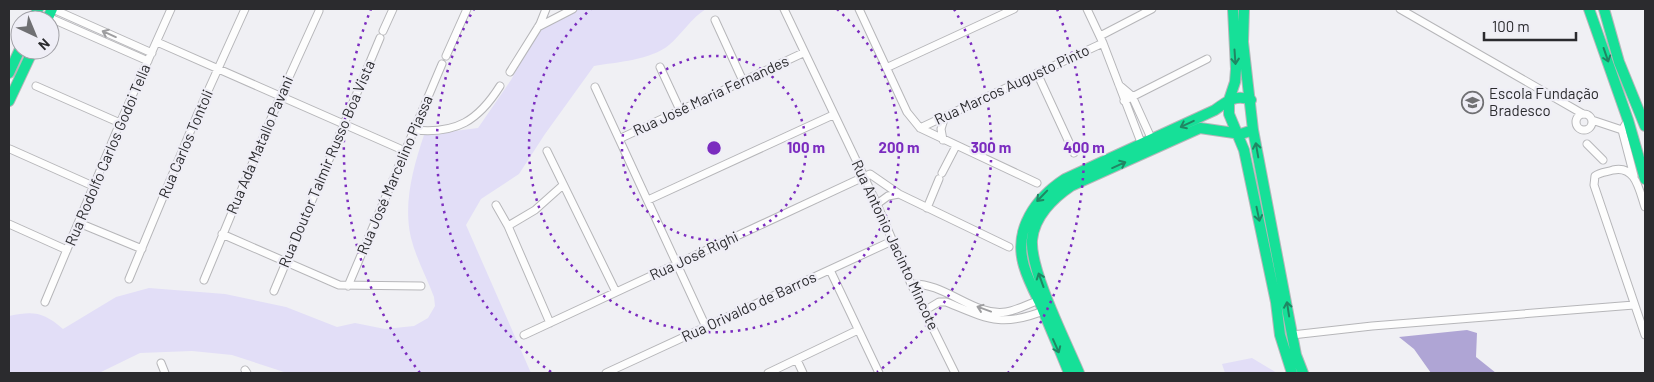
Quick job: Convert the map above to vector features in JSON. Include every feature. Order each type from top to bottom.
[{"type":"main road","points":[[1233,9],[1236,68],[1235,82],[1229,100],[1230,121],[1244,150],[1276,302],[1280,335],[1292,373]]},
{"type":"main road","points":[[1244,9],[1243,42],[1253,130],[1296,355],[1303,373]]},
{"type":"main road","points":[[1589,9],[1628,120],[1645,179]]},
{"type":"main road","points":[[1604,9],[1619,62],[1645,126]]},
{"type":"main road","points":[[9,101],[28,60]]},
{"type":"main road","points":[[1042,298],[1025,272],[1020,251],[1025,221],[1033,206],[1052,186],[1065,178],[1142,145],[1215,110],[1229,100],[1241,96],[1251,100]]},
{"type":"main road","points":[[1069,373],[1042,298],[1032,255],[1032,238],[1040,216],[1057,195],[1072,186],[1200,128],[1210,128],[1237,134],[1245,134],[1253,130]]},
{"type":"main road","points":[[1046,310],[1079,373]]},
{"type":"street","name":"Rua Rodolfo Carlos Godoi Tella","points":[[45,302],[120,123],[171,9]]},
{"type":"street","name":"Rua Carlos Tontoli","points":[[129,279],[198,113],[244,9]]},
{"type":"street","name":"Rua Doutor Talmir Russo Boa Vista","points":[[274,291],[393,9]]},
{"type":"street","points":[[446,56],[466,9]]},
{"type":"street","points":[[510,72],[538,27],[546,9]]},
{"type":"street","points":[[538,27],[573,9]]},
{"type":"street","name":"Rua Antonio Jacinto Mincote","points":[[784,9],[877,204],[910,284],[955,373]]},
{"type":"street","points":[[859,9],[908,112],[920,128],[1037,183]]},
{"type":"street","points":[[886,68],[1014,9]]},
{"type":"street","points":[[1087,9],[1101,39],[1142,145]]},
{"type":"street","name":"Rua Marcos Augusto Pinto","points":[[920,128],[1037,73],[1152,9]]},
{"type":"street","points":[[1400,9],[1583,114],[1588,115],[1592,120],[1622,130]]},
{"type":"street","name":"Rua Ada Matallo Pavani","points":[[204,280],[280,97],[319,11]]},
{"type":"street","points":[[60,18],[152,53]]},
{"type":"street","points":[[60,19],[148,61]]},
{"type":"street","points":[[715,20],[743,81]]},
{"type":"street","points":[[157,42],[405,151]]},
{"type":"street","name":"Rua José Maria Fernandes","points":[[618,139],[804,53]]},
{"type":"street","points":[[1124,101],[1207,59]]},
{"type":"street","name":"Rua José Marcelino Piassa","points":[[348,286],[442,64]]},
{"type":"street","points":[[660,67],[680,110]]},
{"type":"street","points":[[1037,73],[1074,153]]},
{"type":"street","points":[[1119,84],[1132,96],[1152,140]]},
{"type":"street","points":[[36,86],[120,123]]},
{"type":"street","points":[[415,130],[435,132],[460,126],[481,112],[500,86]]},
{"type":"street","points":[[594,87],[706,326]]},
{"type":"street","points":[[1583,114],[1576,119],[1576,125],[1580,130],[1589,129],[1592,120]]},
{"type":"street","points":[[648,200],[833,115]]},
{"type":"street","points":[[943,140],[941,129],[945,116]]},
{"type":"street","points":[[1628,120],[1622,130],[1634,176],[1645,206]]},
{"type":"street","points":[[1586,144],[1603,160]]},
{"type":"street","points":[[1626,145],[1637,151]]},
{"type":"street","points":[[927,208],[956,146]]},
{"type":"street","points":[[10,149],[93,186]]},
{"type":"street","points":[[547,151],[616,292]]},
{"type":"street","points":[[1634,176],[1619,169],[1598,174],[1593,180],[1645,335]]},
{"type":"street","points":[[863,176],[873,175],[899,194],[1009,247]]},
{"type":"street","name":"Rua José Righi","points":[[524,335],[863,176]]},
{"type":"street","points":[[508,226],[535,210],[563,184]]},
{"type":"street","points":[[871,191],[886,185]]},
{"type":"street","points":[[877,204],[888,196],[899,194]]},
{"type":"street","points":[[496,205],[508,226],[550,323]]},
{"type":"street","points":[[78,223],[142,248]]},
{"type":"street","points":[[9,224],[67,250]]},
{"type":"street","points":[[222,234],[327,280],[348,286],[421,286]]},
{"type":"street","name":"Rua Orivaldo de Barros","points":[[606,373],[892,241]]},
{"type":"street","points":[[830,270],[880,373]]},
{"type":"street","points":[[910,284],[924,283],[994,312],[1008,312],[1042,298]]},
{"type":"street","points":[[924,311],[939,302],[946,302],[984,318],[1010,322],[1046,310]]},
{"type":"street","points":[[1292,335],[1372,326],[1634,305]]},
{"type":"street","points":[[768,373],[858,330]]},
{"type":"street","points":[[797,360],[803,373]]},
{"type":"street","points":[[161,363],[165,373]]},
{"type":"shaded area","points":[[574,9],[706,9],[662,50],[633,60],[594,66],[519,174],[481,199],[466,225],[531,373],[287,373],[232,355],[192,351],[140,353],[99,373],[9,373],[9,316],[38,314],[50,319],[63,329],[116,297],[149,288],[225,294],[286,307],[337,327],[355,323],[385,329],[414,326],[428,318],[435,306],[434,297],[413,245],[408,212],[410,186],[424,135],[478,128],[511,80],[537,32]]},
{"type":"shaded area","points":[[1467,330],[1477,333],[1476,357],[1496,373],[1431,373],[1414,349],[1399,337]]},
{"type":"shaded area","points":[[1252,358],[1277,373],[1225,373],[1222,364]]},
{"type":"traffic: fast","points":[[1233,9],[1236,69],[1235,82],[1229,100],[1229,114],[1244,150],[1276,302],[1280,335],[1292,373]]},
{"type":"traffic: fast","points":[[1244,9],[1243,42],[1253,130],[1296,355],[1303,373]]},
{"type":"traffic: fast","points":[[1589,9],[1628,120],[1645,179]]},
{"type":"traffic: fast","points":[[1604,9],[1619,62],[1645,126]]},
{"type":"traffic: fast","points":[[9,73],[15,60]]},
{"type":"traffic: fast","points":[[9,101],[28,60]]},
{"type":"traffic: fast","points":[[1069,373],[1024,266],[1021,252],[1024,227],[1036,205],[1065,179],[1215,110],[1232,99],[1246,98],[1251,100]]},
{"type":"traffic: fast","points":[[1079,373],[1037,270],[1032,240],[1040,216],[1051,202],[1071,186],[1200,128],[1241,134],[1253,130]]},
{"type":"place","name":"Escola Fundação Bradesco","points":[[1473,103]]}]
